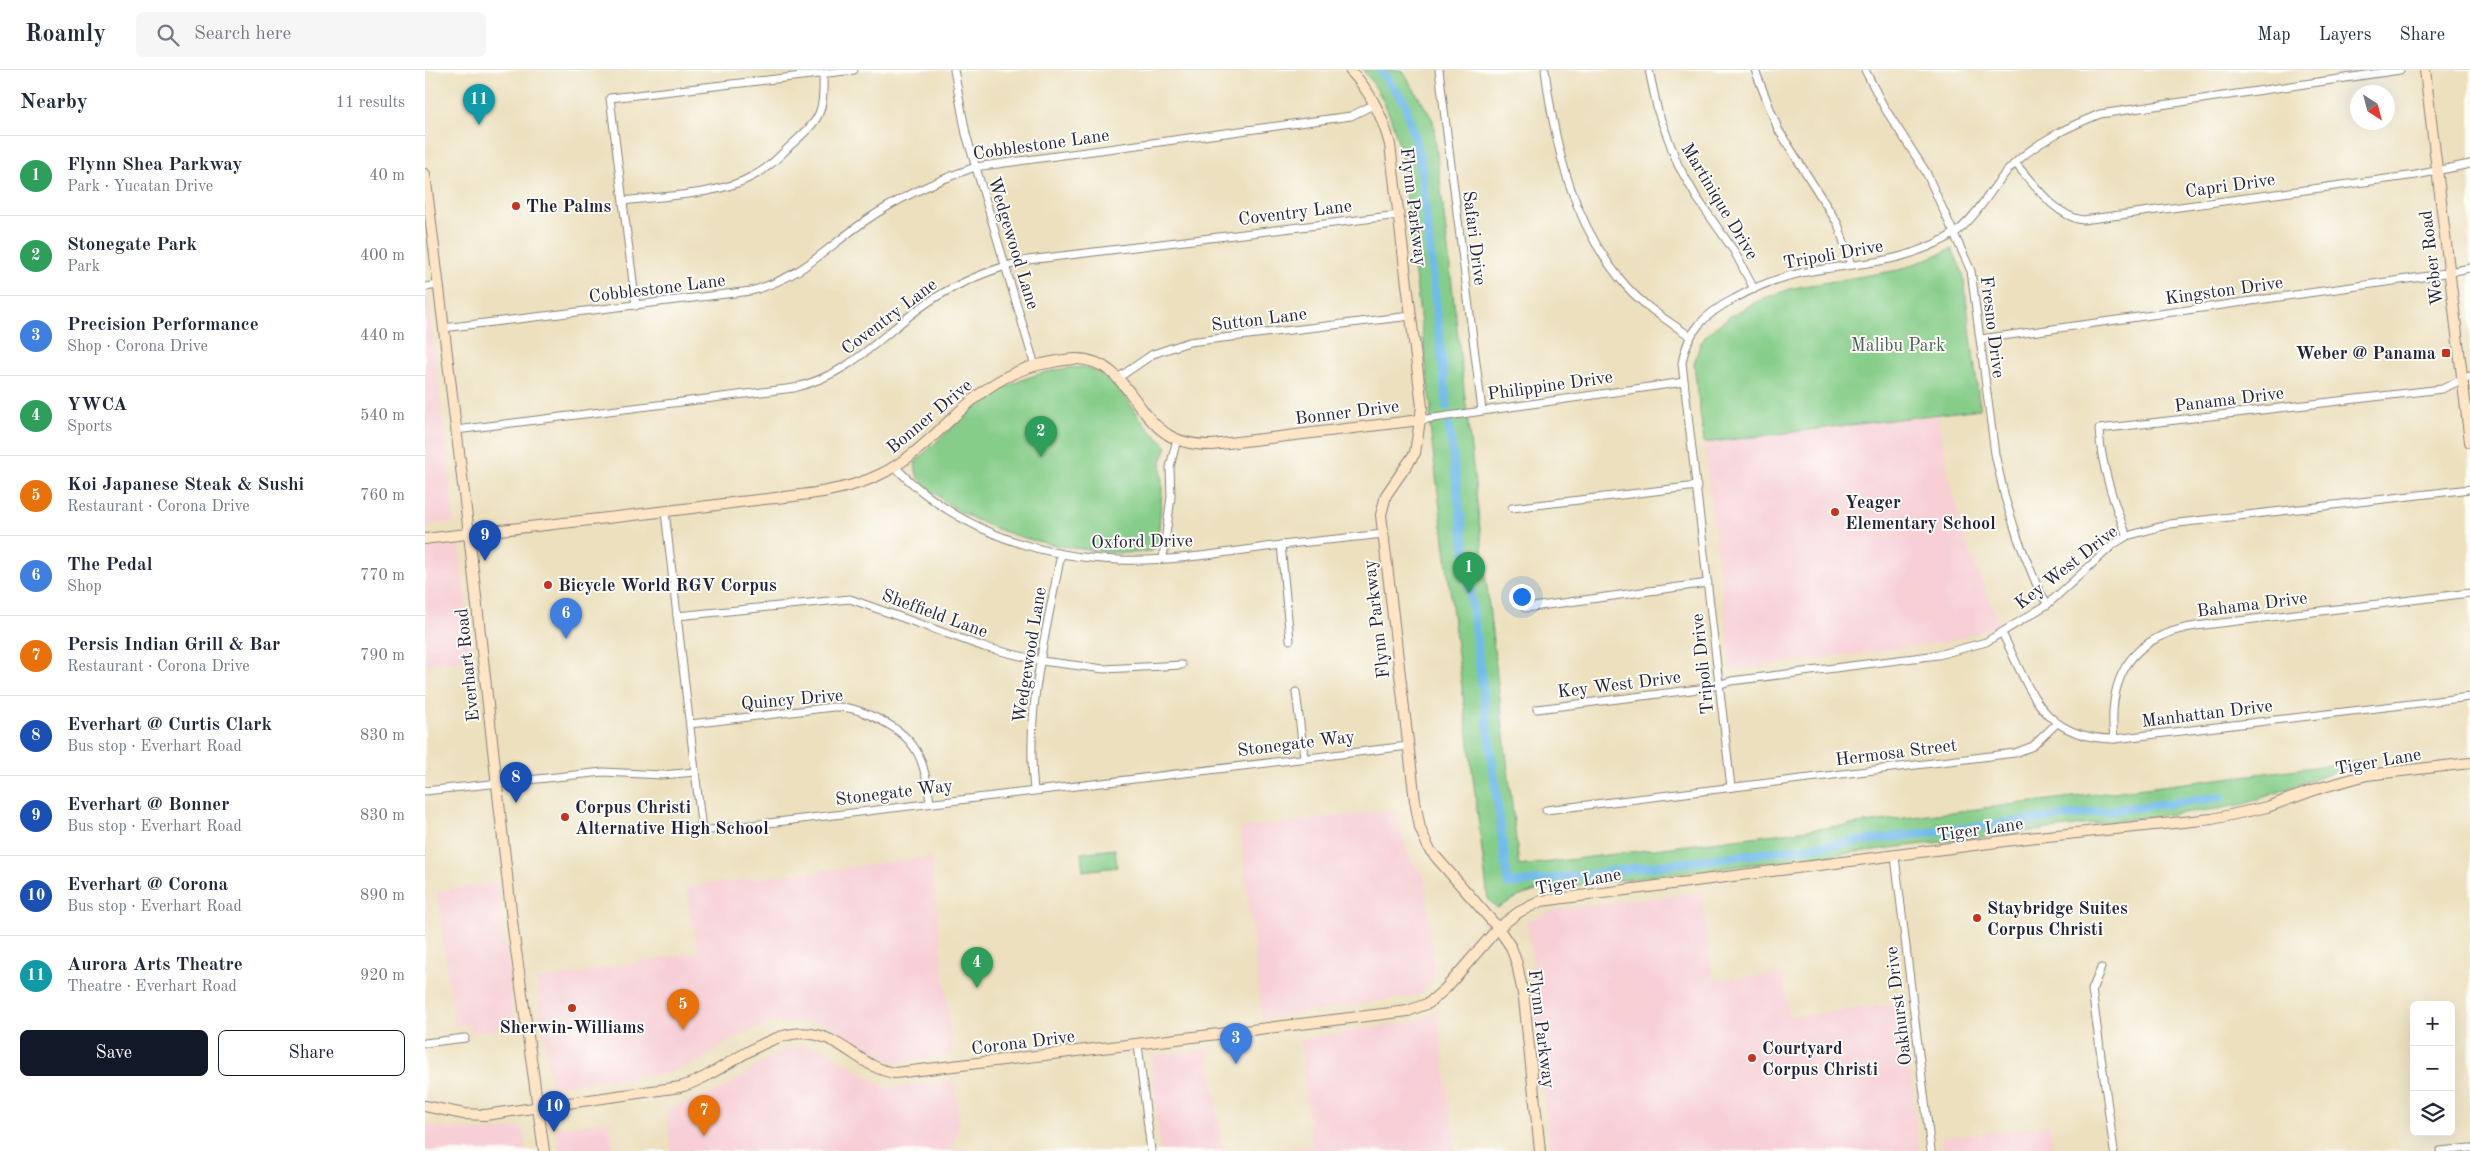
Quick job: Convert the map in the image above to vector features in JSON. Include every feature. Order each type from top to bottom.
[{"type":"street","points":[[636,306],[610,98],[854,70]]},
{"type":"street","name":"Wedgewood Lane","points":[[954,70],[960,108],[975,167],[1035,366]]},
{"type":"street","name":"Flynn Parkway","points":[[1350,70],[1375,104],[1383,120],[1390,145],[1423,407],[1415,453],[1383,503],[1383,534],[1408,746],[1420,828],[1429,849],[1498,928],[1511,947],[1521,981],[1540,1151]]},
{"type":"street","name":"Safari Drive","points":[[1439,70],[1481,410]]},
{"type":"street","points":[[1545,70],[1561,160],[1577,207],[1588,230],[1613,270],[1627,287],[1660,316],[1690,336]]},
{"type":"street","name":"Martinique Drive","points":[[1649,70],[1657,112],[1678,165],[1697,198],[1735,251],[1754,289]]},
{"type":"street","points":[[1755,70],[1779,129],[1837,224],[1851,265]]},
{"type":"street","name":"Fresno Drive","points":[[1865,70],[1884,107],[1926,172],[1971,271],[1995,454],[2005,498],[2018,539],[2041,593],[2048,604]]},
{"type":"street","name":"Tripoli Drive","points":[[1731,787],[1682,363],[1690,336],[1707,315],[1754,289],[1776,280],[1800,273],[1911,254],[1955,233],[1968,222],[1999,180],[2030,150],[2061,131],[2101,114],[2400,70]]},
{"type":"street","name":"Weber Road","points":[[2425,70],[2449,272],[2466,378],[2470,442]]},
{"type":"street","points":[[624,200],[720,189],[752,177],[781,155],[817,119],[824,101],[823,74]]},
{"type":"street","name":"Cobblestone Lane","points":[[443,328],[734,294],[769,286],[801,270],[865,221],[887,207],[931,184],[975,167],[1351,116],[1375,104]]},
{"type":"street","name":"Capri Drive","points":[[2015,163],[2058,209],[2074,219],[2083,220],[2417,175],[2470,164]]},
{"type":"street","name":"Everhart Road","points":[[425,174],[469,534],[513,929],[544,1151]]},
{"type":"street","name":"Coventry Lane","points":[[456,430],[794,388],[813,383],[842,370],[858,360],[925,304],[975,277],[1005,266],[1064,255],[1399,215]]},
{"type":"street","name":"Kingston Drive","points":[[1981,339],[2470,268]]},
{"type":"street","points":[[425,287],[438,285]]},
{"type":"street","name":"Sutton Lane","points":[[1118,378],[1153,354],[1189,342],[1411,316]]},
{"type":"street","name":"Bonner Drive","points":[[425,540],[665,512],[839,488],[878,476],[895,467],[910,456],[979,393],[1000,380],[1035,366],[1078,359],[1094,362],[1107,368],[1118,378],[1153,422],[1166,434],[1197,445],[1212,445],[1420,420]]},
{"type":"street","name":"Panama Drive","points":[[2127,536],[2110,490],[2103,464],[2099,429],[2442,389],[2466,378]]},
{"type":"street","name":"Philippine Drive","points":[[1420,420],[1684,382]]},
{"type":"street","points":[[1163,558],[1171,497],[1170,467],[1177,439]]},
{"type":"street","name":"Oxford Drive","points":[[895,467],[939,506],[981,529],[1013,541],[1061,554],[1121,560],[1163,558],[1383,534]]},
{"type":"street","points":[[1512,508],[1697,486]]},
{"type":"street","name":"Key West Drive","points":[[1537,709],[1707,688],[1720,684],[1938,655],[1964,649],[2002,633],[2048,604],[2096,558],[2127,536],[2170,524],[2470,489]]},
{"type":"street","name":"Stonegate Way","points":[[665,512],[702,831],[1304,757],[1408,746]]},
{"type":"street","points":[[1281,545],[1290,640]]},
{"type":"street","name":"Wedgewood Lane","points":[[1035,790],[1031,754],[1034,697],[1061,554]]},
{"type":"street","points":[[1525,608],[1708,584]]},
{"type":"street","name":"Bahama Drive","points":[[2114,740],[2112,702],[2116,686],[2134,656],[2163,635],[2196,626],[2470,593]]},
{"type":"street","name":"Sheffield Lane","points":[[677,616],[851,598],[984,647],[1041,661],[1104,669],[1182,665]]},
{"type":"street","name":"Manhattan Drive","points":[[2002,633],[2039,703],[2056,724],[2078,736],[2114,740],[2470,696]]},
{"type":"street","points":[[1296,692],[1304,757]]},
{"type":"street","name":"Quincy Drive","points":[[690,724],[833,707],[853,709],[889,724],[905,735],[917,749],[924,763],[930,803]]},
{"type":"street","name":"Hermosa Street","points":[[1546,810],[2015,753],[2033,746],[2056,724]]},
{"type":"street","name":"Tiger Lane","points":[[1498,928],[1519,912],[1541,901],[1691,880],[2029,838],[2212,819],[2267,807],[2321,788],[2367,775],[2470,763]]},
{"type":"street","points":[[425,791],[497,782],[515,783],[603,772],[662,775],[695,772]]},
{"type":"street","name":"Oakhurst Drive","points":[[1895,856],[1931,1151]]},
{"type":"street","name":"Corona Drive","points":[[425,1106],[464,1114],[485,1115],[643,1094],[693,1084],[766,1043],[785,1035],[817,1035],[836,1043],[875,1068],[895,1074],[1408,1011],[1429,1003],[1446,988],[1498,928]]},
{"type":"street","points":[[2101,968],[2092,990],[2114,1151]]},
{"type":"street","points":[[425,1043],[465,1038]]},
{"type":"street","points":[[1138,1045],[1151,1151]]},
{"type":"street","points":[[2440,1151],[2470,1148]]},
{"type":"shaded area","points":[[428,296],[454,522],[425,526],[425,297]]},
{"type":"shaded area","name":"Yeager Elementary School","points":[[1939,415],[1948,474],[1968,549],[1999,623],[1979,632],[1945,642],[1731,670],[1704,443]]},
{"type":"shaded area","points":[[459,545],[472,658],[425,665],[425,549]]},
{"type":"shaded area","points":[[1396,809],[1406,852],[1425,879],[1435,977],[1419,995],[1262,1019],[1240,828]]},
{"type":"shaded area","points":[[931,857],[953,1055],[893,1063],[824,1023],[772,1022],[732,1039],[697,1062],[670,1073],[551,1086],[536,980],[698,952],[686,887]]},
{"type":"shaded area","points":[[498,883],[515,1027],[471,1033],[469,1024],[454,1026],[437,891]]},
{"type":"shaded area","points":[[1702,892],[1712,980],[1783,974],[1789,1017],[1902,1003],[1919,1151],[1550,1151],[1535,1011],[1539,1010],[1527,921],[1559,909]]},
{"type":"shaded area","points":[[1438,1011],[1455,1151],[1276,1151],[1312,1146],[1299,1039],[1413,1022]]},
{"type":"shaded area","points":[[805,1045],[826,1050],[885,1088],[954,1080],[960,1121],[952,1149],[965,1148],[965,1151],[671,1151],[666,1110],[721,1090],[784,1050]]},
{"type":"shaded area","points":[[1208,1049],[1223,1151],[1160,1151],[1151,1056]]},
{"type":"shaded area","points":[[610,1121],[613,1151],[559,1151],[556,1128]]},
{"type":"shaded area","points":[[425,1123],[447,1129],[476,1131],[523,1128],[526,1151],[425,1151]]},
{"type":"shaded area","points":[[2050,1125],[2053,1151],[1942,1151],[1941,1138]]},
{"type":"green space","points":[[1363,70],[1402,70],[1433,120],[1519,866],[2370,760],[2244,804],[2217,809],[1539,890],[1520,896],[1497,908],[1488,899],[1430,427],[1431,407],[1400,150],[1386,108],[1376,88]]},
{"type":"green space","name":"Malibu Park","points":[[1952,249],[1963,273],[1980,409],[1704,443],[1694,364],[1700,344],[1709,332],[1729,317],[1762,299],[1793,288],[1899,270]]},
{"type":"green space","points":[[1084,367],[1097,372],[1115,385],[1152,432],[1167,447],[1161,461],[1162,490],[1158,539],[1156,547],[1151,551],[1128,553],[1066,547],[996,529],[954,507],[934,493],[917,476],[915,462],[953,426],[991,397],[1010,385],[1032,376],[1057,370]]},
{"type":"green space","points":[[1115,849],[1117,867],[1083,871],[1081,853]]},
{"type":"waterway","points":[[1380,70],[1405,103],[1420,158],[1447,407]]},
{"type":"waterway","points":[[1449,426],[1508,884],[2221,797]]},
{"type":"place","name":"Aurora Arts Theatre","points":[[479,125]]},
{"type":"place","name":"The Palms","points":[[516,206]]},
{"type":"place","name":"Weber @ Panama","points":[[2446,353]]},
{"type":"place","name":"Stonegate Park","points":[[1041,457]]},
{"type":"place","name":"Yeager Elementary School","points":[[1835,512]]},
{"type":"place","name":"Everhart @ Bonner","points":[[485,561]]},
{"type":"place","name":"Bicycle World RGV Corpus","points":[[548,585]]},
{"type":"place","name":"Flynn Shea Parkway","points":[[1469,593]]},
{"type":"place","name":"The Pedal","points":[[566,639]]},
{"type":"place","name":"Everhart @ Curtis Clark","points":[[516,803]]},
{"type":"place","name":"Corpus Christi Alternative High School","points":[[565,817]]},
{"type":"place","name":"Staybridge Suites Corpus Christi","points":[[1977,918]]},
{"type":"place","name":"YWCA","points":[[977,988]]},
{"type":"place","name":"Sherwin-Williams","points":[[572,1008]]},
{"type":"place","name":"Koi Japanese Steak & Sushi","points":[[683,1030]]},
{"type":"place","name":"Courtyard Corpus Christi","points":[[1752,1058]]},
{"type":"place","name":"Precision Performance","points":[[1236,1064]]},
{"type":"place","name":"Everhart @ Corona","points":[[554,1132]]},
{"type":"place","name":"Persis Indian Grill & Bar","points":[[704,1136]]}]
